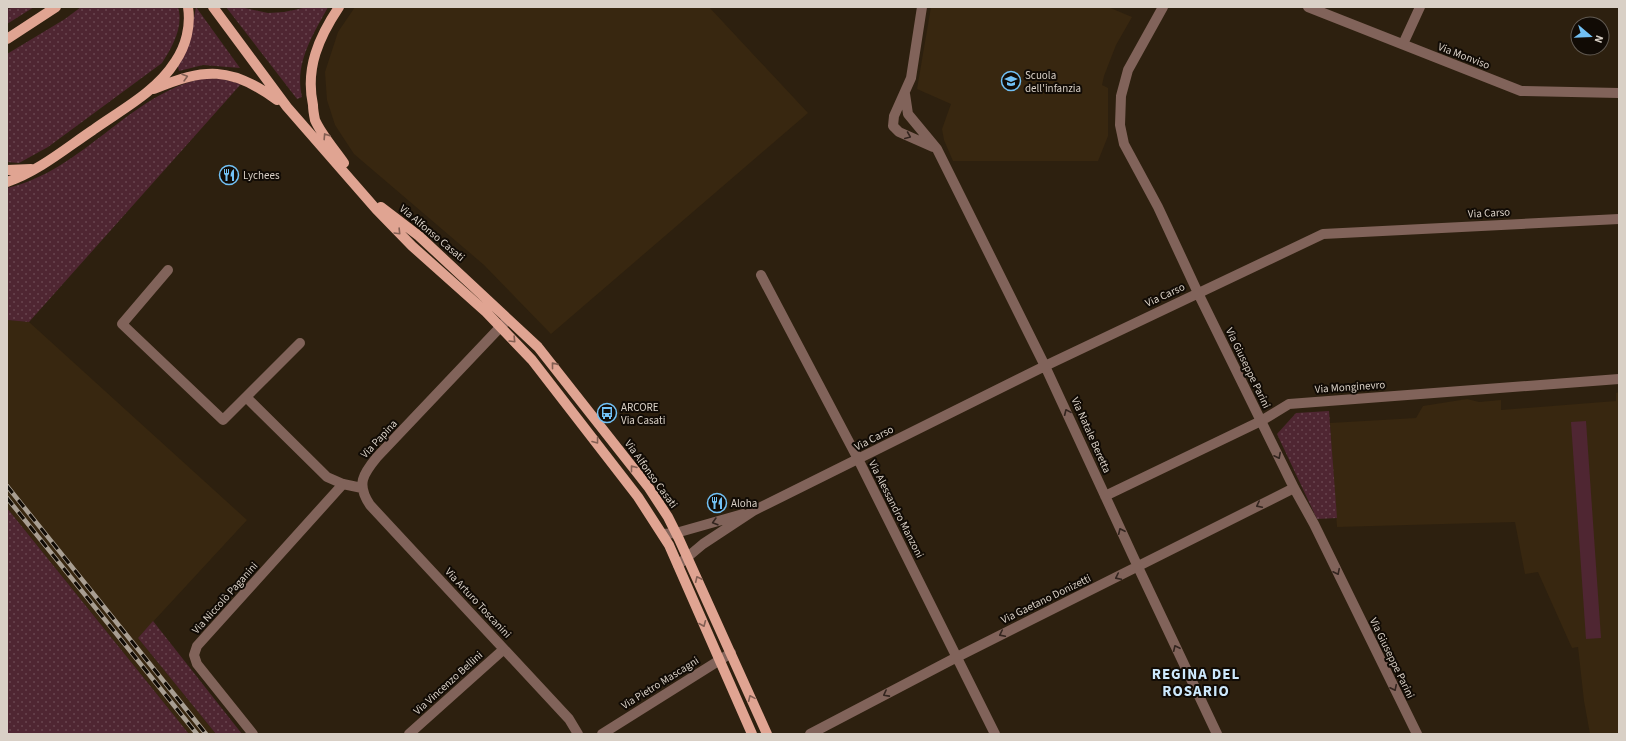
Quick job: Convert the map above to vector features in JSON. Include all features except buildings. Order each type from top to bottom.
[{"type":"main road","points":[[7,39],[56,7]]},
{"type":"main road","points":[[7,182],[35,169],[148,91],[168,72],[180,55],[188,28],[188,7]]},
{"type":"main road","name":"Via Alfonso Casati","points":[[213,7],[287,107],[363,193],[412,246],[500,326],[532,360],[576,414],[638,497],[663,534],[678,565],[752,734]]},
{"type":"main road","points":[[339,7],[325,28],[315,51],[311,72],[311,94],[315,120],[363,193]]},
{"type":"main road","points":[[148,91],[187,76],[211,73],[223,74],[250,82],[287,107]]},
{"type":"main road","points":[[7,170],[35,169]]},
{"type":"main road","name":"Via Alfonso Casati","points":[[363,193],[420,236],[538,347],[567,381],[649,488],[688,556],[767,734]]},
{"type":"street","name":"Via Natale Beretta","points":[[922,7],[911,78],[894,116],[893,126],[899,132],[937,149]]},
{"type":"street","name":"Via Giuseppe Parini","points":[[1163,7],[1128,70],[1121,96],[1120,125],[1124,144],[1129,156],[1158,207],[1198,293],[1294,488],[1314,524],[1416,734]]},
{"type":"street","name":"Via Monviso","points":[[1308,7],[1521,91],[1619,93]]},
{"type":"street","points":[[1403,44],[1420,7]]},
{"type":"street","name":"Via Natale Beretta","points":[[905,94],[908,114],[937,149],[1045,366],[1217,734]]},
{"type":"street","name":"Via Carso","points":[[678,565],[688,556],[753,511],[1045,366],[1323,234],[1619,218]]},
{"type":"street","points":[[168,270],[122,324],[223,420],[300,343]]},
{"type":"street","name":"Via Alessandro Manzoni","points":[[761,275],[858,459],[995,734]]},
{"type":"street","name":"Via Papina","points":[[362,488],[366,471],[377,457],[508,318]]},
{"type":"street","name":"Via Monginevro","points":[[1105,496],[1261,421],[1289,404],[1619,379]]},
{"type":"street","points":[[246,397],[327,477],[343,484],[362,488]]},
{"type":"street","name":"Via Niccolò Paganini","points":[[253,734],[197,664],[194,655],[197,646],[343,484]]},
{"type":"street","name":"Via Arturo Toscanini","points":[[362,488],[364,497],[370,504],[569,719],[578,734]]},
{"type":"street","name":"Via Gaetano Donizetti","points":[[810,734],[957,657],[1294,488]]},
{"type":"street","name":"Via Carso","points":[[663,534],[676,533],[753,511]]},
{"type":"street","name":"Via Vincenzo Bellini","points":[[409,734],[504,649]]},
{"type":"street","name":"Via Pietro Mascagni","points":[[602,734],[731,653]]},
{"type":"shaded area","points":[[15,7],[34,7],[7,24],[7,9]]},
{"type":"shaded area","points":[[81,7],[178,7],[178,29],[173,44],[162,63],[48,147],[19,163],[7,162],[7,54],[65,19]]},
{"type":"shaded area","points":[[196,7],[240,68],[203,65],[179,71],[178,67],[189,42]]},
{"type":"shaded area","points":[[226,7],[240,7],[268,13],[284,12],[308,7],[328,7],[306,50],[301,73],[300,85],[302,97],[297,99]]},
{"type":"shaded area","points":[[355,7],[709,7],[808,113],[551,334],[484,265],[354,154],[335,125],[327,100],[325,72],[338,32]]},
{"type":"shaded area","name":"Scuola dell'infanzia","points":[[931,7],[1108,7],[1132,17],[1116,45],[1104,76],[1102,85],[1108,88],[1108,136],[1098,161],[953,161],[944,140],[942,129],[951,104],[917,89]]},
{"type":"shaded area","points":[[204,78],[222,79],[241,84],[29,322],[7,320],[7,188],[34,179],[59,166],[152,100],[177,87]]},
{"type":"shaded area","points":[[7,320],[29,322],[247,520],[138,638],[216,734],[189,734],[7,508]]},
{"type":"shaded area","points":[[1619,392],[1619,734],[1590,734],[1584,701],[1578,647],[1572,648],[1538,572],[1525,574],[1515,522],[1337,527],[1330,423],[1416,418],[1423,406],[1467,399],[1479,402],[1501,400],[1501,410],[1616,401],[1616,393]]},
{"type":"shaded area","points":[[1329,411],[1337,518],[1317,519],[1277,434],[1296,413]]},
{"type":"shaded area","points":[[1586,421],[1601,638],[1586,639],[1571,422]]},
{"type":"shaded area","points":[[7,508],[189,734],[7,734]]},
{"type":"shaded area","points":[[153,621],[242,734],[216,734],[138,638]]},
{"type":"railway","points":[[7,486],[206,734]]},
{"type":"railway","points":[[7,498],[197,734]]},
{"type":"place","name":"Scuola dell'infanzia","points":[[1011,81]]},
{"type":"place","name":"Lychees","points":[[229,175]]},
{"type":"place","name":"ARCORE Via Casati","points":[[607,413]]},
{"type":"place","name":"Aloha","points":[[717,503]]},
{"type":"district","name":"REGINA DEL ROSARIO","points":[[1196,682]]}]
